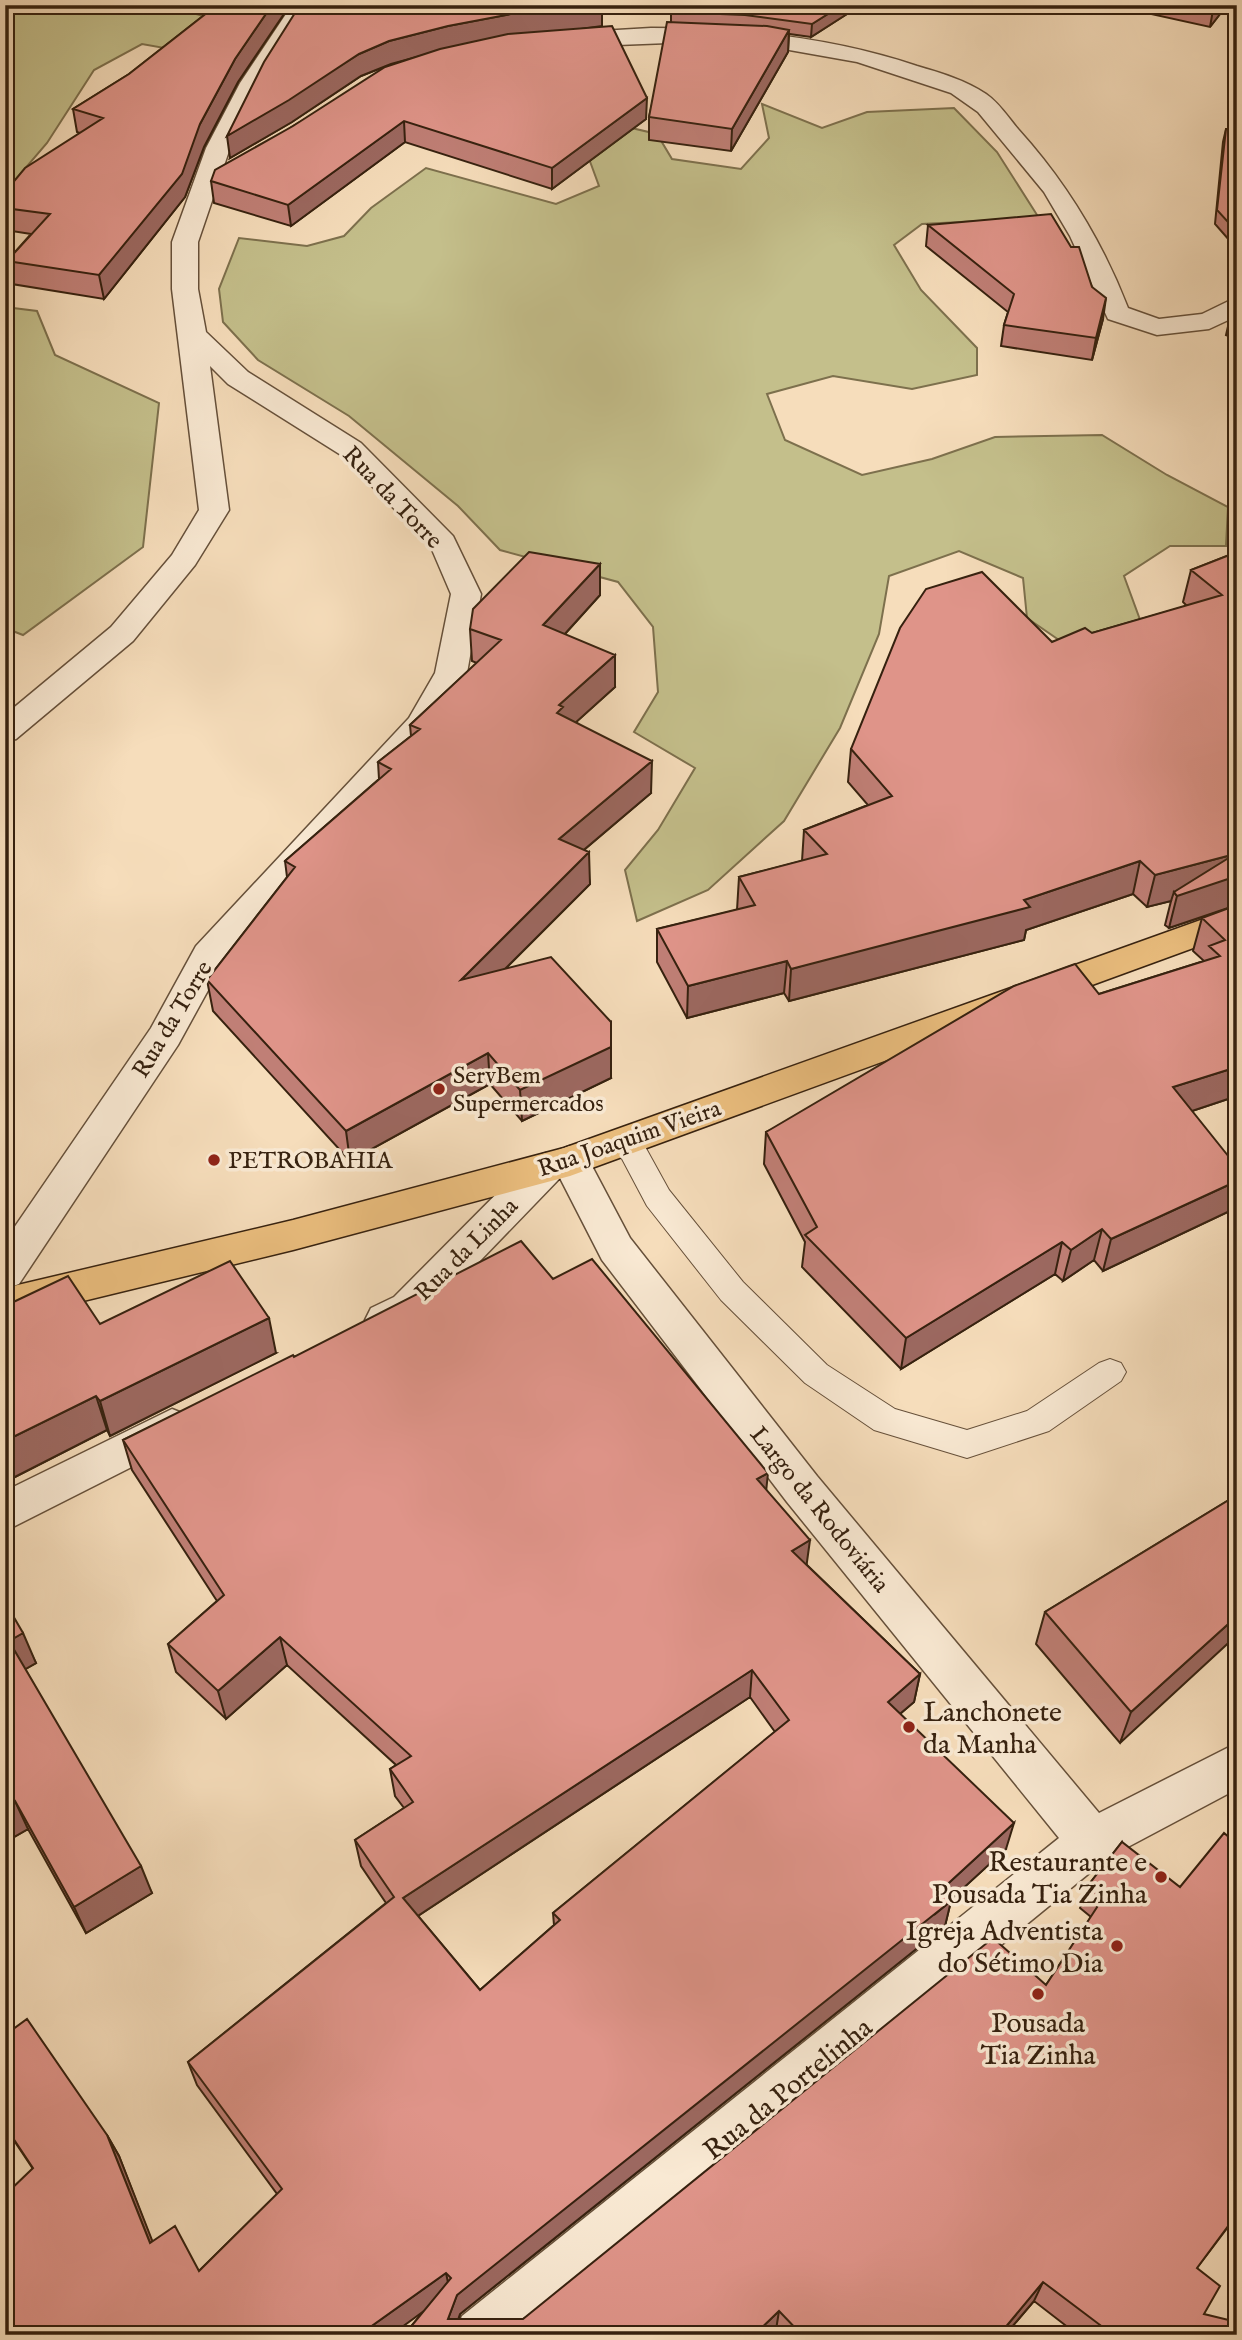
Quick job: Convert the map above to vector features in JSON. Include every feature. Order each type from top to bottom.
[{"type":"main road","name":"Rua Joaquim Vieira","points":[[5,1304],[279,1238],[558,1165],[1237,919]]},
{"type":"street","points":[[5,732],[122,634],[184,559],[214,510],[185,289],[185,242],[219,178],[218,148],[252,83],[303,5]]},
{"type":"street","points":[[550,41],[686,33],[766,38],[860,55],[929,77],[977,98],[1013,137],[1069,210],[1099,264],[1117,313],[1157,327],[1209,321],[1237,305]]},
{"type":"street","name":"Rua da Torre","points":[[5,1273],[165,1036],[209,955],[421,724],[451,673],[466,594],[443,542],[351,449],[238,378],[192,334]]},
{"type":"street","name":"Rua da Linha","points":[[346,1339],[408,1309],[558,1165]]},
{"type":"street","name":"Largo da Rodoviária","points":[[558,1165],[616,1249],[802,1489],[1092,1841]]},
{"type":"street","points":[[5,1512],[200,1413]]},
{"type":"street","name":"Rua da Portelinha","points":[[481,2335],[1092,1841],[1237,1765]]},
{"type":"lane","points":[[627,1140],[658,1198],[733,1291],[816,1374],[885,1420],[967,1444],[1038,1421],[1110,1372]]},
{"type":"shaded area","points":[[5,5],[164,5],[250,29],[226,59],[142,44],[94,70],[47,143],[5,192]]},
{"type":"shaded area","points":[[762,104],[822,128],[867,112],[954,108],[997,152],[1039,218],[922,224],[894,245],[921,290],[977,348],[977,375],[912,389],[833,376],[767,394],[785,440],[862,475],[932,459],[995,437],[1102,435],[1167,475],[1228,507],[1226,546],[1170,546],[1124,576],[1150,647],[1059,640],[1027,618],[1023,578],[959,551],[889,576],[879,634],[840,728],[784,821],[708,890],[637,921],[625,870],[658,830],[695,768],[634,732],[658,692],[653,627],[618,582],[500,550],[458,506],[349,416],[258,360],[223,322],[219,289],[239,238],[307,246],[344,236],[371,208],[426,168],[556,204],[599,186],[588,156],[593,119],[657,134],[672,159],[741,169],[769,138]]},
{"type":"shaded area","points":[[5,307],[37,311],[55,355],[159,403],[143,547],[23,635],[5,628]]},
{"type":"building","points":[[217,5],[272,5],[235,59],[200,124],[182,174],[99,275],[7,261],[50,214],[5,208],[5,192],[25,168],[103,118],[73,109],[129,74]]},
{"type":"building","points":[[300,5],[593,5],[516,13],[389,41],[359,54],[289,100],[227,136],[264,62]]},
{"type":"building","points":[[672,5],[842,5],[812,24],[745,15],[671,12]]},
{"type":"building","points":[[1189,5],[1217,5],[1213,10]]},
{"type":"building","points":[[667,22],[767,26],[789,30],[732,129],[649,117]]},
{"type":"building","points":[[612,26],[647,98],[552,168],[404,121],[288,205],[211,181],[215,170],[293,126],[385,67],[440,49],[508,34]]},
{"type":"building","points":[[1226,129],[1237,130],[1237,232],[1217,210]]},
{"type":"building","points":[[1051,214],[1071,247],[1079,247],[1092,287],[1106,298],[1096,338],[1004,325],[1014,294],[928,225]]},
{"type":"building","points":[[1237,315],[1237,324],[1229,322]]},
{"type":"building","points":[[529,552],[600,564],[543,625],[615,655],[559,705],[563,707],[557,713],[652,761],[559,839],[589,852],[461,980],[551,957],[611,1022],[611,1047],[520,1090],[488,1053],[346,1131],[207,980],[295,867],[285,861],[391,769],[378,762],[420,729],[410,725],[501,640],[470,629],[473,609]]},
{"type":"building","points":[[1237,552],[1237,876],[1177,896],[1174,892],[1235,854],[1155,875],[1140,861],[1024,900],[1030,907],[791,969],[787,961],[688,986],[657,929],[755,905],[739,877],[827,854],[804,830],[892,796],[851,749],[900,628],[926,589],[982,572],[1052,642],[1085,628],[1092,633],[1222,595],[1191,570]]},
{"type":"building","points":[[1237,905],[1237,1067],[1173,1087],[1237,1167],[1237,1181],[1111,1239],[1102,1229],[1071,1250],[1062,1242],[906,1338],[805,1235],[817,1227],[766,1132],[1014,986],[1075,964],[1099,994],[1220,956],[1209,946],[1225,940],[1202,918]]},
{"type":"building","points":[[521,1241],[553,1279],[592,1259],[768,1473],[757,1479],[810,1540],[792,1551],[920,1674],[888,1702],[1014,1823],[940,1891],[951,1901],[457,2295],[448,2319],[523,2319],[993,1938],[1046,1985],[1105,1895],[1090,1883],[1122,1842],[1180,1887],[1224,1833],[1237,1844],[1237,2214],[1197,2268],[1220,2286],[1204,2314],[1237,2322],[1237,2335],[1111,2335],[1043,2282],[999,2335],[802,2335],[779,2311],[754,2335],[404,2335],[451,2278],[446,2273],[359,2335],[5,2335],[5,2195],[33,2168],[5,2126],[5,2035],[27,2019],[107,2135],[150,2243],[175,2226],[199,2271],[282,2189],[188,2062],[394,1897],[355,1840],[413,1802],[390,1769],[411,1756],[280,1637],[218,1691],[168,1644],[224,1595],[123,1440],[293,1355],[294,1357]],"holes":[[[752,1670],[789,1720],[553,1913],[560,1920],[480,1990],[403,1898]]]},
{"type":"building","points":[[230,1261],[269,1318],[100,1401],[96,1396],[5,1441],[5,1306],[68,1276],[100,1324]]},
{"type":"building","points":[[1237,1495],[1237,1616],[1131,1712],[1045,1612]]},
{"type":"building","points":[[5,1602],[23,1633],[9,1641],[141,1866],[74,1907],[15,1801],[5,1807]]},
{"type":"place","name":"ServBem Supermercados","points":[[439,1089]]},
{"type":"place","name":"PETROBAHIA","points":[[214,1160]]},
{"type":"place","name":"Lanchonete da Manha","points":[[909,1727]]},
{"type":"place","name":"Restaurante e Pousada Tia Zinha","points":[[1161,1877]]},
{"type":"place","name":"Igreja Adventista do Sétimo Dia","points":[[1117,1946]]},
{"type":"place","name":"Pousada Tia Zinha","points":[[1038,1994]]}]
